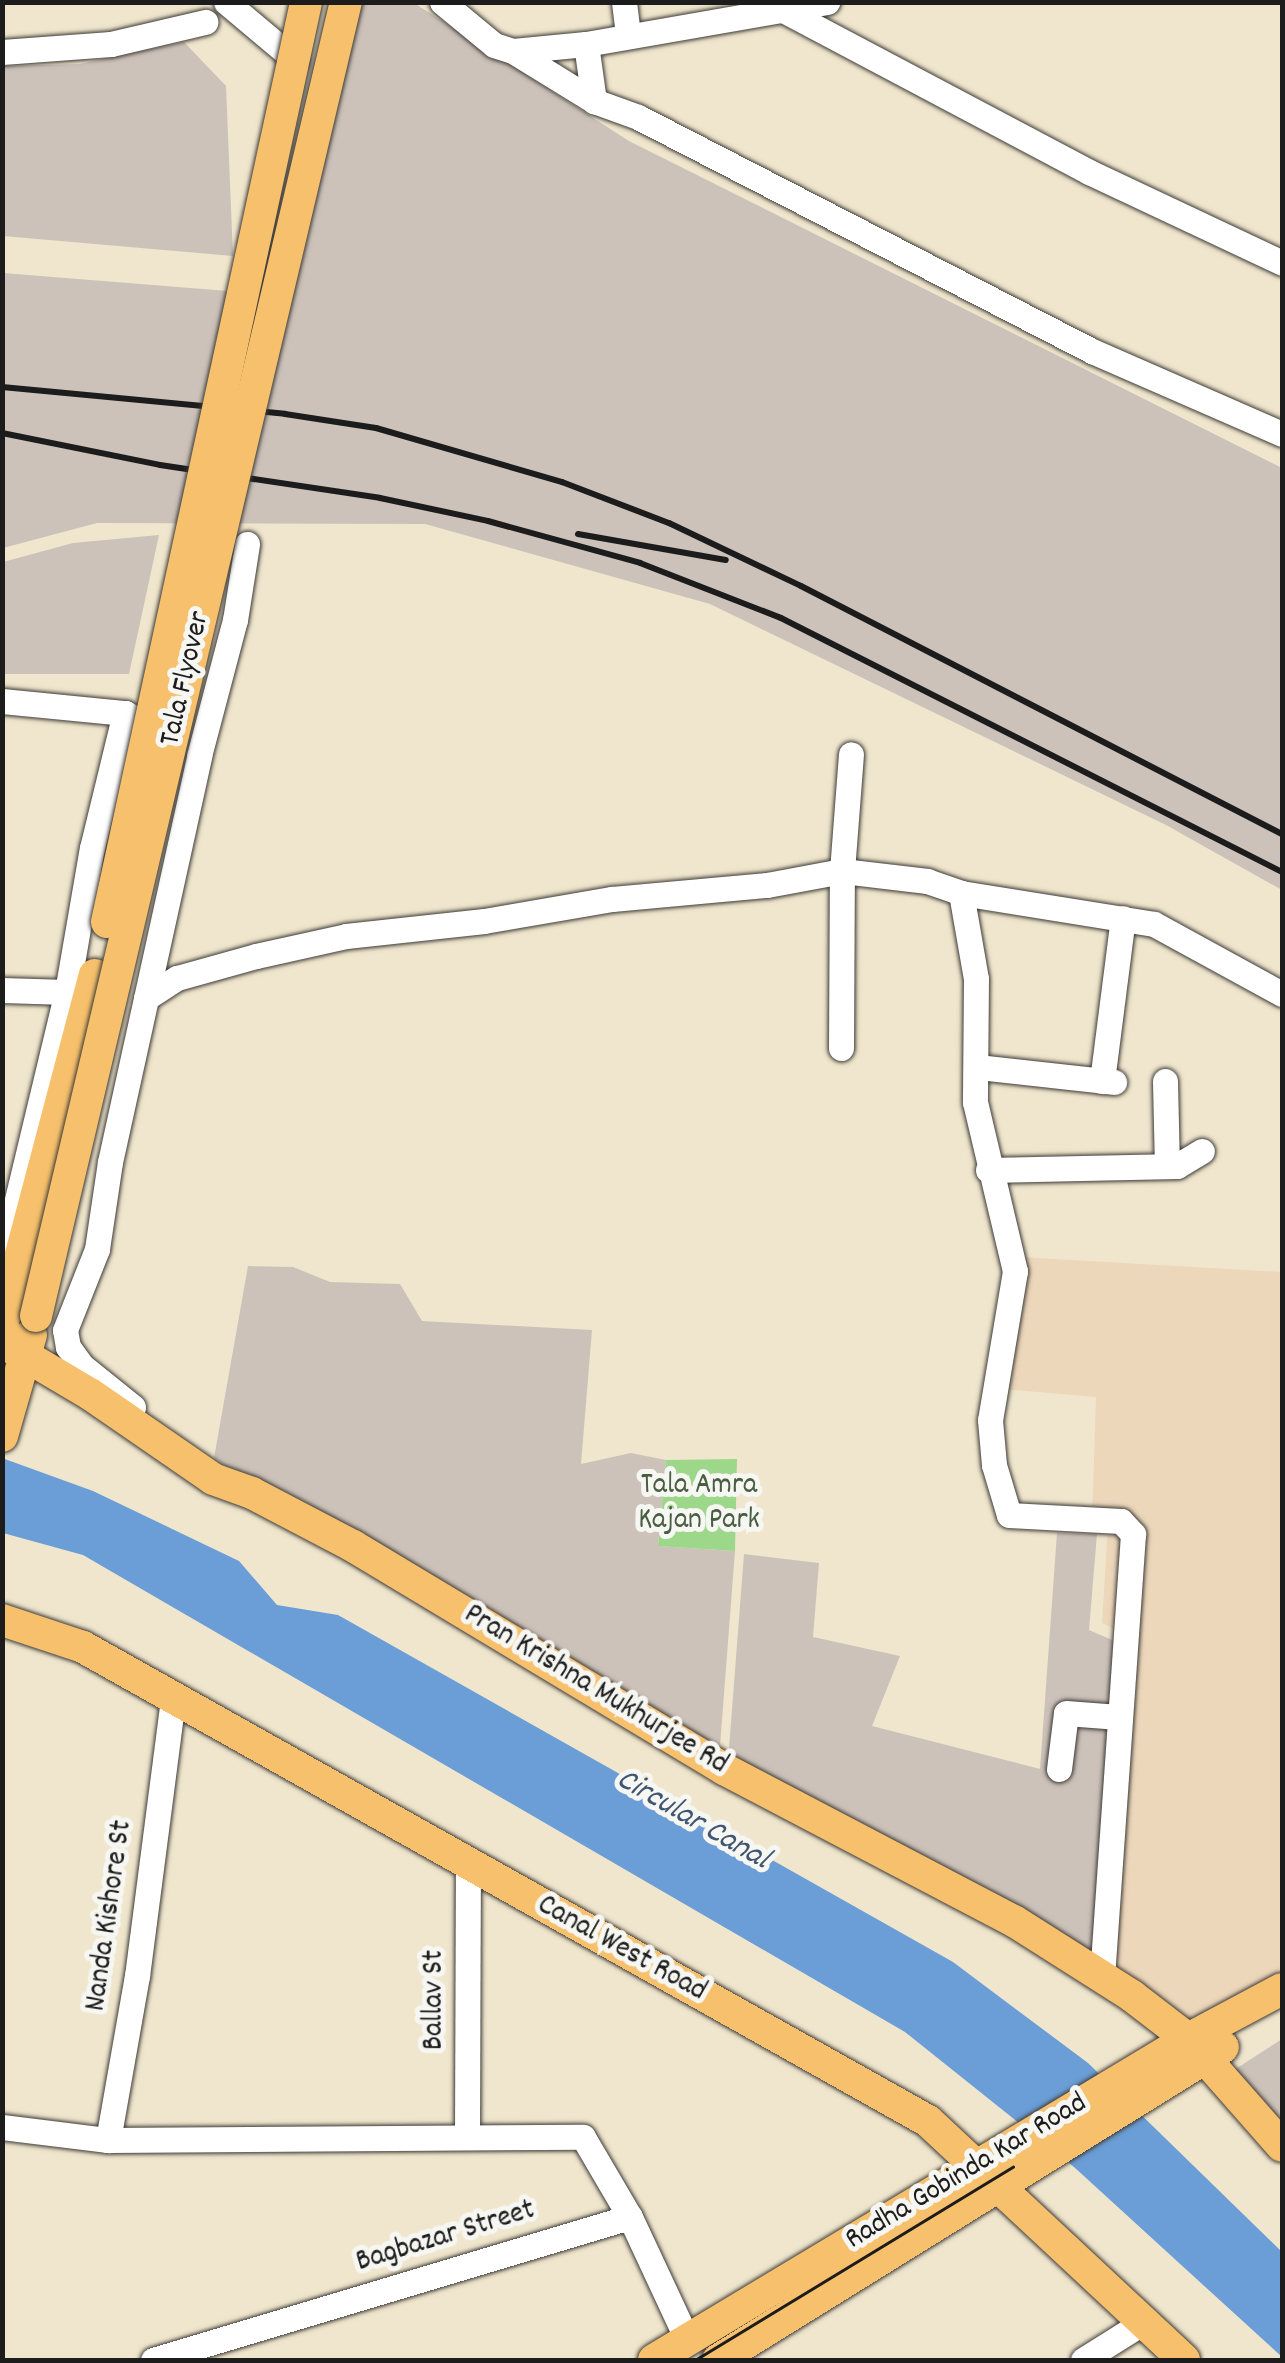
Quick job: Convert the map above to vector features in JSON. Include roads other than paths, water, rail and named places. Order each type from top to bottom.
[{"type":"main road","name":"Tala Flyover","points":[[15,1330],[81,984],[306,2]]},
{"type":"main road","name":"Tala Flyover","points":[[15,1330],[346,2]]},
{"type":"main road","points":[[3,1433],[15,1330]]},
{"type":"main road","name":"Pran Krishna Mukhurjee Rd","points":[[15,1330],[90,1394],[160,1446],[213,1478],[252,1493],[353,1546],[724,1768],[1014,1920],[1102,1976],[1282,2146]]},
{"type":"main road","name":"Canal West Road","points":[[2,1620],[83,1646],[928,2121],[998,2169],[1142,2323],[1184,2360]]},
{"type":"main road","name":"Radha Gobinda Kar Road","points":[[654,2360],[694,2350],[1183,2056],[1282,1989]]},
{"type":"main road","name":"Radha Gobinda Kar Road","points":[[1183,2056],[1282,2012]]},
{"type":"main road","name":"Radha Gobinda Kar Road","points":[[718,2360],[998,2169]]},
{"type":"street","points":[[2,52],[111,44],[205,22],[186,2]]},
{"type":"street","points":[[226,2],[294,60]]},
{"type":"street","points":[[442,2],[494,45],[513,51],[594,101],[638,117],[1092,350],[1282,434]]},
{"type":"street","points":[[624,2],[628,35]]},
{"type":"street","points":[[513,51],[586,44],[788,12],[827,2]]},
{"type":"street","points":[[788,12],[1090,172],[1282,262]]},
{"type":"street","points":[[586,44],[594,101]]},
{"type":"street","points":[[160,1446],[145,1416],[82,1366],[68,1347],[65,1330],[97,1248],[146,998],[199,756],[235,620],[247,544]]},
{"type":"street","points":[[2,701],[125,713],[199,756]]},
{"type":"street","points":[[2,1262],[81,984],[92,848],[125,713]]},
{"type":"street","points":[[841,1048],[842,871],[851,754]]},
{"type":"street","points":[[146,998],[177,978],[346,936],[484,921],[612,899],[768,885],[842,871],[927,881],[961,894],[1154,924],[1282,994]]},
{"type":"street","points":[[961,894],[976,979],[975,1102],[988,1170],[1015,1271],[990,1420],[994,1465],[1008,1514],[1121,1522],[1133,1534],[1102,1976]]},
{"type":"street","points":[[978,1067],[1108,1081],[1122,918]]},
{"type":"street","points":[[2,990],[81,984]]},
{"type":"street","points":[[1165,1082],[1167,1166]]},
{"type":"street","points":[[988,1170],[1177,1166],[1202,1151]]},
{"type":"street","name":"Nanda Kishore St","points":[[108,2140],[137,1976],[172,1699]]},
{"type":"street","points":[[1060,1770],[1066,1713],[1119,1717]]},
{"type":"street","name":"Ballav St","points":[[468,1865],[468,2134]]},
{"type":"street","points":[[2,2127],[108,2140],[468,2134],[583,2137],[630,2217],[694,2350]]},
{"type":"street","name":"Bagbazar Street","points":[[153,2360],[630,2217]]},
{"type":"street","points":[[1082,2360],[1142,2323]]},
{"type":"water","name":"Circular Canal","points":[[2,1458],[93,1491],[239,1561],[277,1605],[338,1615],[953,1962],[1088,2063],[1282,2252],[1282,2357],[1074,2167],[905,2032],[83,1555],[3,1533]]},
{"type":"tram line","points":[[695,2360],[1013,2167]]},
{"type":"railway","points":[[2,387],[285,414],[376,428],[562,482],[669,523],[801,586],[1282,834]]},
{"type":"railway","points":[[2,433],[160,465],[380,498],[488,521],[640,563],[781,618],[1282,872]]},
{"type":"railway","points":[[578,534],[726,560]]},
{"type":"park label","name":"Tala Amra Kajan Park","points":[[699,1504]]}]
